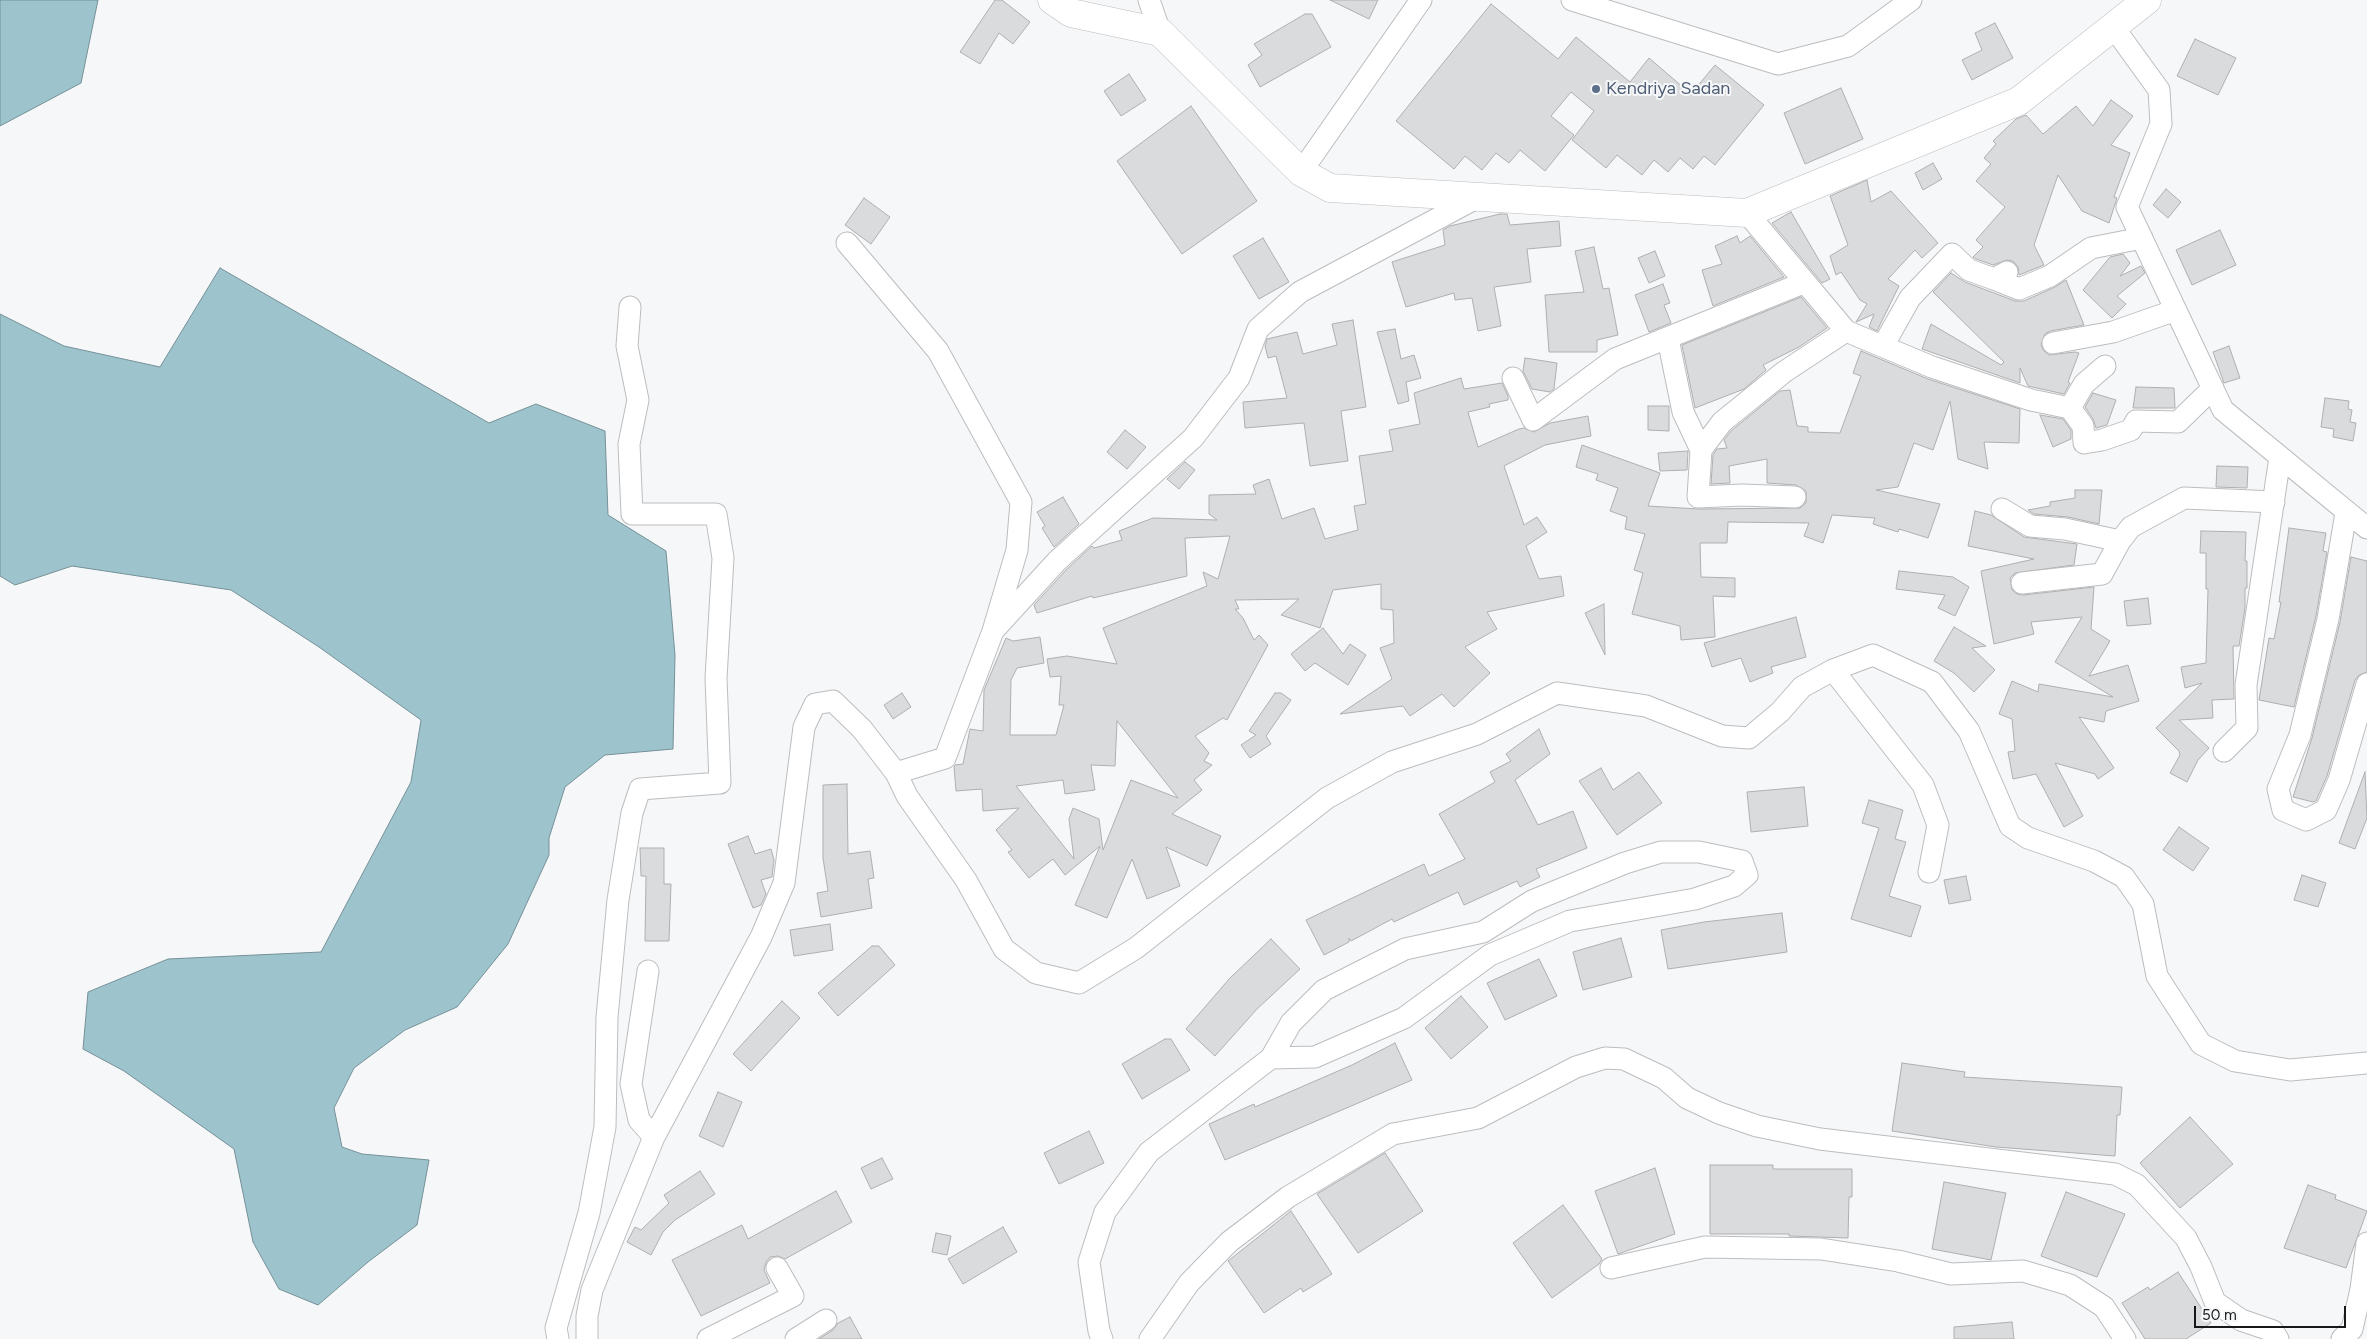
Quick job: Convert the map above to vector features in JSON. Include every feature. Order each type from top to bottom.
[{"type":"street","points":[[1052,0],[1071,13],[1160,32]]},
{"type":"street","points":[[1149,0],[1160,32],[1301,172],[1330,188],[1747,213],[2019,102],[2147,0]]},
{"type":"street","points":[[1301,172],[1421,0]]},
{"type":"street","points":[[1572,0],[1778,64],[1848,46],[1912,0]]},
{"type":"street","points":[[2114,28],[2159,90],[2161,124],[2127,207],[2223,410],[2367,528]]},
{"type":"street","points":[[993,631],[1057,561],[1193,438],[1240,378],[1258,329],[1300,292],[1481,196]]},
{"type":"street","points":[[1747,213],[1846,331],[1932,367],[2031,400],[2070,408],[2082,426],[2084,443],[2102,440],[2131,430],[2136,421],[2178,422],[2213,388]]},
{"type":"street","points":[[1883,346],[1910,298],[1952,254],[1969,270],[2000,276],[2018,289],[2050,276],[2091,248],[2142,238]]},
{"type":"street","points":[[847,243],[938,351],[1021,502],[1017,550],[993,631],[945,758],[896,773]]},
{"type":"street","points":[[1514,378],[1534,420],[1615,359],[1668,339],[1803,282]]},
{"type":"street","points":[[558,1339],[556,1328],[590,1213],[605,1127],[607,1017],[618,900],[632,813],[640,789],[720,783],[716,678],[723,558],[716,514],[632,514],[629,444],[638,400],[627,346],[630,307]]},
{"type":"street","points":[[2053,343],[2113,332],[2176,310]]},
{"type":"street","points":[[1701,450],[1722,422],[1759,391],[1846,331]]},
{"type":"street","points":[[1668,339],[1682,412],[1701,450],[1698,497],[1742,495],[1795,497]]},
{"type":"street","points":[[2070,408],[2084,384],[2105,366]]},
{"type":"street","points":[[2224,750],[2247,728],[2246,685],[2280,457]]},
{"type":"street","points":[[2022,583],[2102,574],[2120,541],[2131,527],[2184,498],[2274,502]]},
{"type":"street","points":[[2002,509],[2030,526],[2065,529],[2120,541]]},
{"type":"street","points":[[2346,512],[2328,619],[2300,735],[2278,789],[2283,810],[2306,820],[2326,810],[2339,780],[2367,684]]},
{"type":"street","points":[[586,1339],[587,1316],[592,1290],[654,1137],[761,937],[784,883],[804,727],[815,704],[833,701],[862,729],[896,773],[907,796],[966,880],[1004,949],[1036,973],[1079,983],[1136,948],[1327,798],[1392,762],[1477,734],[1557,694],[1646,706],[1722,736],[1749,738],[1780,712],[1802,687],[1833,670],[1873,655],[1932,682],[1968,731],[2010,826],[2028,838],[2094,861],[2124,877],[2143,904],[2157,976],[2201,1044],[2235,1061],[2290,1070],[2367,1063]]},
{"type":"street","points":[[1833,670],[1923,785],[1938,825],[1929,872]]},
{"type":"street","points":[[1102,1339],[1089,1262],[1106,1212],[1149,1152],[1270,1058],[1291,1023],[1324,990],[1405,949],[1483,932],[1532,901],[1625,863],[1661,852],[1699,852],[1742,861],[1747,875],[1734,886],[1695,898],[1570,921],[1490,954],[1404,1018],[1315,1058],[1270,1058]]},
{"type":"street","points":[[1483,932],[1490,954]]},
{"type":"street","points":[[648,971],[631,1084],[639,1120],[654,1137]]},
{"type":"street","points":[[1150,1339],[1190,1283],[1229,1242],[1288,1197],[1393,1134],[1478,1118],[1576,1067],[1605,1058],[1624,1059],[1664,1078],[1687,1098],[1719,1113],[1757,1126],[1820,1139],[2115,1174],[2137,1185],[2186,1238],[2201,1267],[2215,1302],[2241,1320],[2273,1331],[2278,1339]]},
{"type":"street","points":[[2342,1339],[2352,1329],[2362,1289],[2367,1243]]},
{"type":"street","points":[[1611,1268],[1704,1247],[1821,1249],[1898,1261],[1951,1274],[2023,1271],[2070,1285],[2104,1307],[2124,1339]]},
{"type":"street","points":[[708,1339],[793,1296],[777,1268]]},
{"type":"street","points":[[796,1339],[826,1320]]},
{"type":"water","points":[[0,0],[98,0],[81,83],[0,126]]},
{"type":"water","points":[[220,268],[489,423],[536,404],[605,431],[608,515],[666,551],[675,655],[673,749],[605,755],[565,787],[549,838],[549,855],[508,944],[457,1007],[405,1030],[354,1068],[334,1108],[342,1147],[362,1154],[429,1160],[417,1225],[368,1262],[318,1305],[279,1289],[253,1242],[234,1149],[124,1071],[83,1049],[88,992],[168,959],[321,952],[411,782],[421,720],[319,647],[231,590],[72,566],[15,585],[0,576],[0,314],[64,346],[160,367]]},
{"type":"building","points":[[995,0],[1002,0],[1030,22],[1013,44],[999,33],[980,64],[960,52]]},
{"type":"building","points":[[1330,0],[1378,0],[1369,19]]},
{"type":"building","name":"Kendriya Sadan","points":[[1491,4],[1558,59],[1576,37],[1630,82],[1649,58],[1691,94],[1715,65],[1764,105],[1715,165],[1704,156],[1693,169],[1680,158],[1668,172],[1654,160],[1642,175],[1617,155],[1606,168],[1572,140],[1594,111],[1571,92],[1551,116],[1574,135],[1545,171],[1520,150],[1509,163],[1496,153],[1482,170],[1465,156],[1454,169],[1396,121]]},
{"type":"building","points":[[1305,14],[1312,14],[1331,47],[1260,87],[1248,65],[1262,55],[1254,44]]},
{"type":"building","points":[[1995,23],[2013,58],[1972,80],[1962,60],[1982,50],[1975,33]]},
{"type":"building","points":[[2195,39],[2236,58],[2218,95],[2177,76]]},
{"type":"building","points":[[1129,74],[1146,100],[1121,116],[1104,91]]},
{"type":"building","points":[[1841,88],[1863,139],[1805,164],[1784,113]]},
{"type":"building","points":[[2111,100],[2133,116],[2111,145],[2130,153],[2114,197],[2117,198],[2109,223],[2082,211],[2058,175],[2034,245],[2044,265],[2019,275],[2018,267],[2013,261],[2007,260],[1993,265],[1973,257],[1983,247],[1976,240],[2005,207],[1976,181],[1991,164],[1984,158],[1996,144],[1993,141],[2016,119],[2026,115],[2043,134],[2076,106],[2093,126]]},
{"type":"building","points":[[1191,106],[1257,201],[1182,254],[1117,161]]},
{"type":"building","points":[[1933,163],[1942,179],[1923,190],[1915,173]]},
{"type":"building","points":[[1867,180],[1871,202],[1891,191],[1938,243],[1922,258],[1915,250],[1888,279],[1899,286],[1877,331],[1869,327],[1874,314],[1856,322],[1867,304],[1860,300],[1841,272],[1836,275],[1830,256],[1848,245],[1830,196]]},
{"type":"building","points":[[2166,189],[2181,202],[2168,218],[2153,205]]},
{"type":"building","points":[[864,198],[890,217],[871,244],[845,225]]},
{"type":"building","points":[[1791,212],[1830,279],[1822,283],[1772,223]]},
{"type":"building","points":[[1507,214],[1510,225],[1559,221],[1561,246],[1527,249],[1531,282],[1494,287],[1501,326],[1478,331],[1472,298],[1455,300],[1454,293],[1406,307],[1392,262],[1445,245],[1443,230],[1450,226]]},
{"type":"building","points":[[2220,230],[2236,265],[2192,285],[2176,250]]},
{"type":"building","points":[[1737,236],[1740,243],[1750,236],[1784,277],[1713,306],[1702,270],[1722,264],[1715,246]]},
{"type":"building","points":[[1263,238],[1289,282],[1259,299],[1233,256]]},
{"type":"building","points":[[1594,247],[1603,289],[1609,288],[1618,335],[1597,340],[1597,352],[1549,352],[1545,295],[1584,292],[1575,251]]},
{"type":"building","points":[[1655,251],[1665,276],[1649,283],[1638,258]]},
{"type":"building","points":[[2123,254],[2130,263],[2120,276],[2141,266],[2145,273],[2117,296],[2126,304],[2112,318],[2083,290],[2110,257]]},
{"type":"building","points":[[1951,273],[1965,282],[2015,301],[2024,301],[2066,280],[2084,325],[2050,331],[2045,334],[2041,345],[2049,355],[2079,353],[2068,382],[2070,383],[2064,394],[2028,386],[2020,368],[2020,383],[1922,349],[1931,324],[2001,365],[2004,362],[1933,292]]},
{"type":"building","points":[[1663,284],[1670,303],[1664,305],[1671,323],[1649,332],[1635,295]]},
{"type":"building","points":[[1801,297],[1827,328],[1799,347],[1763,365],[1766,370],[1744,389],[1695,408],[1682,345]]},
{"type":"building","points":[[1353,320],[1366,407],[1341,411],[1348,461],[1310,466],[1304,423],[1245,428],[1243,402],[1287,398],[1276,356],[1268,358],[1265,346],[1267,339],[1297,332],[1303,354],[1337,345],[1332,324]]},
{"type":"building","points":[[1395,329],[1401,359],[1414,355],[1421,378],[1406,382],[1409,401],[1398,404],[1377,332]]},
{"type":"building","points":[[2229,346],[2240,378],[2224,383],[2213,352]]},
{"type":"building","points":[[1861,351],[1928,379],[2020,409],[2019,443],[1984,442],[1988,469],[1958,459],[1950,401],[1933,450],[1914,443],[1898,487],[1876,490],[1940,504],[1928,538],[1899,529],[1898,532],[1873,524],[1875,518],[1832,515],[1823,543],[1804,536],[1809,523],[1728,522],[1727,543],[1700,543],[1701,577],[1735,578],[1735,597],[1713,596],[1715,637],[1681,640],[1680,626],[1632,614],[1643,573],[1634,570],[1645,534],[1625,529],[1627,517],[1610,511],[1618,488],[1596,480],[1598,474],[1576,467],[1582,445],[1660,473],[1648,506],[1699,509],[1800,508],[1806,503],[1806,491],[1796,485],[1767,483],[1767,459],[1729,466],[1730,483],[1711,484],[1713,455],[1717,449],[1727,448],[1724,440],[1731,431],[1780,391],[1790,390],[1797,426],[1808,427],[1808,432],[1840,433],[1861,376],[1853,373]]},
{"type":"building","points":[[1525,358],[1557,363],[1554,389],[1550,392],[1532,389],[1523,371]]},
{"type":"building","points":[[1461,378],[1464,389],[1502,383],[1508,400],[1489,404],[1490,407],[1468,412],[1478,447],[1519,429],[1524,428],[1534,432],[1550,423],[1588,416],[1591,436],[1545,445],[1504,466],[1524,525],[1537,517],[1547,532],[1526,546],[1539,579],[1561,576],[1564,596],[1487,612],[1497,629],[1465,647],[1490,673],[1454,707],[1442,694],[1410,716],[1403,706],[1340,714],[1392,679],[1380,648],[1394,643],[1393,610],[1381,609],[1381,584],[1333,590],[1320,628],[1281,615],[1299,599],[1235,600],[1239,609],[1235,609],[1243,618],[1254,640],[1259,635],[1268,645],[1227,720],[1223,718],[1195,736],[1209,753],[1204,761],[1212,765],[1194,780],[1202,790],[1172,814],[1221,836],[1207,866],[1166,847],[1180,886],[1147,899],[1132,859],[1107,918],[1075,905],[1100,846],[1065,875],[1053,859],[1029,878],[1008,852],[1012,850],[996,830],[1019,808],[983,811],[982,789],[956,791],[954,767],[955,765],[963,764],[970,729],[983,731],[984,690],[1006,638],[1013,641],[1040,637],[1044,663],[1017,668],[1011,680],[1010,735],[1056,735],[1064,705],[1059,705],[1061,676],[1050,677],[1047,659],[1067,656],[1117,664],[1103,628],[1207,586],[1203,572],[1218,579],[1230,536],[1185,538],[1187,576],[1093,598],[1092,596],[1037,613],[1034,605],[1066,570],[1092,546],[1094,548],[1122,540],[1119,531],[1153,518],[1217,520],[1209,514],[1209,495],[1256,494],[1253,485],[1269,479],[1282,519],[1314,508],[1325,539],[1358,530],[1354,506],[1366,504],[1359,456],[1393,451],[1389,430],[1420,424],[1414,393]],"holes":[[[1117,721],[1178,798],[1131,780],[1103,850],[1099,819],[1073,808],[1069,819],[1074,859],[1016,786],[1063,780],[1065,794],[1095,790],[1091,765],[1115,766]]]},
{"type":"building","points":[[2136,387],[2174,388],[2175,408],[2133,408]]},
{"type":"building","points":[[2093,393],[2116,400],[2107,425],[2096,428],[2093,419],[2085,407]]},
{"type":"building","points":[[2325,398],[2349,401],[2348,409],[2352,410],[2350,422],[2356,423],[2353,441],[2333,437],[2334,429],[2321,427]]},
{"type":"building","points":[[1648,406],[1669,406],[1669,431],[1648,430]]},
{"type":"building","points":[[2040,415],[2063,419],[2071,430],[2071,439],[2053,447]]},
{"type":"building","points":[[1125,430],[1146,447],[1127,469],[1107,452]]},
{"type":"building","points":[[1688,451],[1687,470],[1660,471],[1658,453]]},
{"type":"building","points":[[1185,462],[1195,470],[1179,489],[1167,479]]},
{"type":"building","points":[[2217,466],[2248,467],[2247,488],[2216,487]]},
{"type":"building","points":[[2075,490],[2102,490],[2099,524],[2068,517],[2034,514],[2028,510],[2050,506],[2050,502],[2075,498]]},
{"type":"building","points":[[1063,497],[1079,524],[1054,547],[1042,528],[1045,526],[1037,512]]},
{"type":"building","points":[[1975,511],[1991,515],[2024,537],[2077,544],[2074,565],[2015,573],[2010,578],[2012,590],[2017,594],[2023,595],[2094,587],[2091,629],[2110,641],[2089,676],[2128,665],[2139,701],[2106,711],[2104,722],[2079,717],[2114,768],[2098,779],[2095,774],[2055,763],[2083,816],[2064,827],[2036,774],[2013,779],[2008,752],[2015,751],[2012,719],[1999,714],[2012,681],[2038,692],[2039,684],[2113,697],[2055,662],[2082,617],[2031,622],[2034,634],[1994,644],[1981,571],[2034,559],[1968,546]]},
{"type":"building","points":[[2289,528],[2326,533],[2323,551],[2327,552],[2316,616],[2294,707],[2259,700],[2269,638],[2274,639],[2281,602],[2279,602]]},
{"type":"building","points":[[2201,531],[2246,532],[2245,561],[2247,561],[2247,588],[2245,588],[2245,608],[2239,646],[2233,646],[2234,699],[2212,700],[2213,718],[2179,720],[2209,748],[2198,760],[2187,782],[2170,773],[2180,755],[2179,751],[2156,728],[2202,683],[2185,688],[2181,667],[2206,663],[2208,589],[2206,589],[2206,553],[2200,553]]},
{"type":"building","points":[[2351,557],[2367,561],[2367,672],[2359,675],[2355,680],[2327,776],[2316,801],[2313,802],[2293,797],[2312,738],[2340,622]]},
{"type":"building","points":[[1899,571],[1953,577],[1969,587],[1955,616],[1938,608],[1945,595],[1896,589]]},
{"type":"building","points":[[2148,598],[2151,624],[2127,626],[2124,601]]},
{"type":"building","points":[[1604,604],[1605,655],[1585,613]]},
{"type":"building","points":[[1796,617],[1806,657],[1771,667],[1773,673],[1750,682],[1741,658],[1712,667],[1704,643]]},
{"type":"building","points":[[1954,627],[1986,646],[1972,648],[1995,670],[1974,692],[1954,673],[1934,661]]},
{"type":"building","points":[[1323,628],[1343,654],[1350,644],[1366,655],[1348,685],[1315,663],[1305,671],[1291,654]]},
{"type":"building","points":[[902,693],[911,707],[893,719],[884,705]]},
{"type":"building","points":[[1275,693],[1281,693],[1291,700],[1266,736],[1271,744],[1250,758],[1241,745],[1256,735],[1249,731]]},
{"type":"building","points":[[1539,729],[1550,754],[1515,780],[1538,825],[1573,811],[1587,848],[1536,869],[1540,877],[1520,887],[1517,881],[1464,905],[1458,892],[1394,922],[1392,919],[1351,941],[1349,938],[1349,942],[1324,955],[1306,920],[1424,864],[1429,876],[1465,859],[1439,814],[1495,782],[1490,772],[1511,761],[1506,754]]},
{"type":"building","points":[[1601,768],[1613,790],[1639,772],[1662,803],[1617,835],[1579,781]]},
{"type":"building","points":[[2365,772],[2367,818],[2355,849],[2339,843]]},
{"type":"building","points":[[847,784],[848,854],[870,851],[874,878],[868,879],[872,908],[821,917],[817,893],[828,891],[823,858],[823,785]]},
{"type":"building","points":[[1804,787],[1808,826],[1751,832],[1747,792]]},
{"type":"building","points":[[1869,800],[1903,810],[1895,839],[1906,842],[1889,896],[1921,906],[1911,937],[1851,919],[1879,828],[1862,823]]},
{"type":"building","points":[[2179,827],[2209,848],[2193,871],[2163,850]]},
{"type":"building","points":[[748,836],[755,854],[771,849],[774,860],[772,877],[761,880],[766,894],[761,905],[753,908],[728,844]]},
{"type":"building","points":[[640,848],[664,848],[664,884],[671,884],[669,941],[645,941],[646,876],[641,876]]},
{"type":"building","points":[[2302,875],[2326,883],[2318,907],[2294,900]]},
{"type":"building","points":[[1966,876],[1971,900],[1949,904],[1944,880]]},
{"type":"building","points":[[1782,913],[1787,952],[1668,969],[1661,930],[1704,922]]},
{"type":"building","points":[[830,924],[833,950],[794,956],[790,930]]},
{"type":"building","points":[[1621,938],[1632,977],[1583,990],[1573,952]]},
{"type":"building","points":[[1271,939],[1300,969],[1257,1009],[1215,1056],[1186,1029],[1230,978]]},
{"type":"building","points":[[872,946],[879,946],[895,965],[838,1016],[818,993]]},
{"type":"building","points":[[1539,959],[1557,996],[1505,1020],[1487,983]]},
{"type":"building","points":[[1461,996],[1488,1027],[1451,1059],[1425,1028]]},
{"type":"building","points":[[782,1001],[800,1018],[751,1071],[733,1054]]},
{"type":"building","points":[[1165,1039],[1171,1039],[1190,1070],[1142,1099],[1122,1064]]},
{"type":"building","points":[[1395,1043],[1412,1080],[1225,1160],[1209,1124],[1254,1104],[1255,1107],[1352,1065]]},
{"type":"building","points":[[1902,1063],[1965,1072],[1964,1077],[2122,1087],[2120,1115],[2117,1115],[2115,1156],[1996,1147],[1892,1131]]},
{"type":"building","points":[[718,1092],[742,1102],[723,1147],[699,1136]]},
{"type":"building","points":[[2190,1117],[2233,1164],[2180,1208],[2140,1163]]},
{"type":"building","points":[[1089,1131],[1104,1163],[1059,1184],[1044,1153]]},
{"type":"building","points":[[1385,1153],[1423,1211],[1358,1253],[1317,1194]]},
{"type":"building","points":[[882,1158],[893,1179],[871,1189],[861,1168]]},
{"type":"building","points":[[1710,1165],[1773,1165],[1773,1169],[1852,1169],[1852,1197],[1849,1197],[1848,1238],[1789,1236],[1789,1234],[1710,1234]]},
{"type":"building","points":[[1655,1168],[1675,1234],[1618,1254],[1595,1191]]},
{"type":"building","points":[[700,1171],[715,1194],[675,1220],[663,1232],[651,1255],[627,1242],[635,1227],[641,1230],[669,1203],[664,1195]]},
{"type":"building","points":[[1944,1182],[2006,1193],[1991,1260],[1932,1249]]},
{"type":"building","points":[[2308,1185],[2336,1195],[2335,1199],[2367,1211],[2346,1268],[2284,1248]]},
{"type":"building","points":[[836,1191],[852,1222],[785,1259],[778,1256],[770,1257],[766,1262],[764,1270],[770,1283],[701,1316],[672,1260],[742,1225],[748,1239]]},
{"type":"building","points":[[2066,1192],[2125,1214],[2097,1277],[2041,1256]]},
{"type":"building","points":[[1563,1205],[1602,1259],[1599,1264],[1552,1298],[1513,1243]]},
{"type":"building","points":[[1291,1211],[1332,1274],[1303,1292],[1301,1288],[1264,1313],[1228,1261]]},
{"type":"building","points":[[1003,1227],[1017,1252],[963,1284],[948,1259]]},
{"type":"building","points":[[936,1233],[951,1236],[947,1255],[932,1252]]},
{"type":"building","points":[[2178,1272],[2211,1323],[2186,1339],[2145,1339],[2122,1303],[2148,1287],[2150,1290]]},
{"type":"building","points":[[850,1317],[862,1339],[819,1339],[833,1330],[838,1323]]},
{"type":"building","points":[[2012,1322],[2014,1339],[1954,1339],[1954,1327]]},
{"type":"place","name":"Kendriya Sadan","points":[[1596,89]]}]
